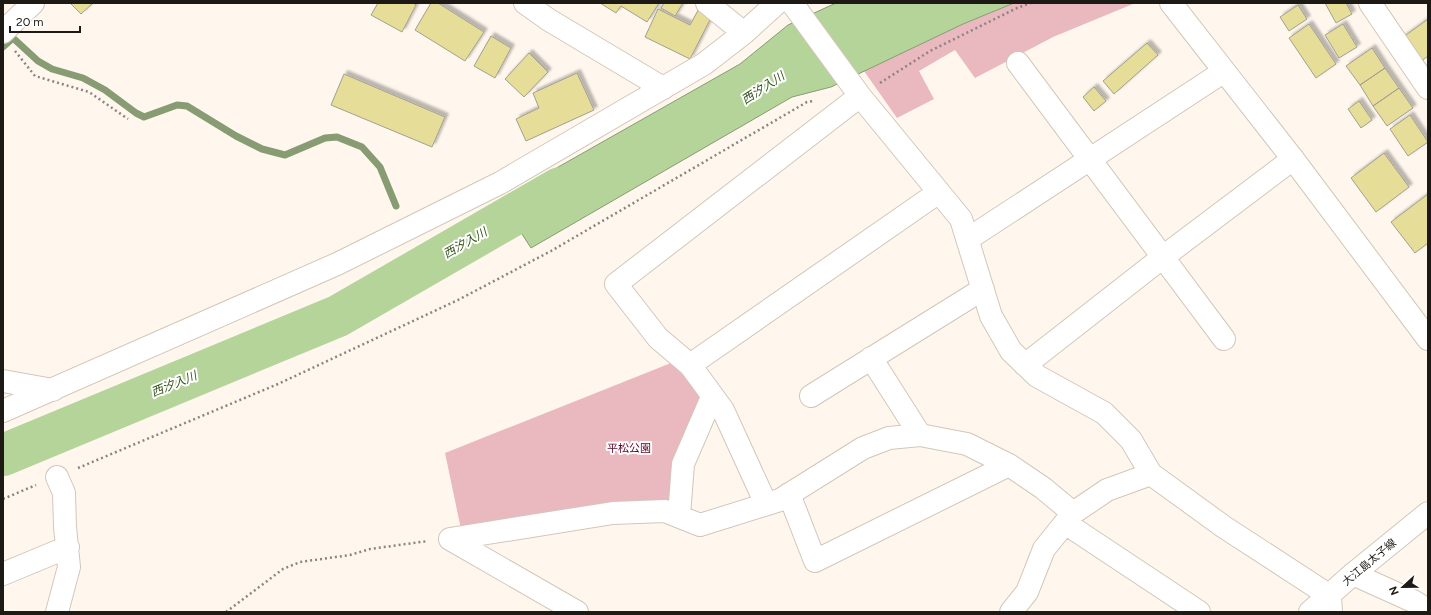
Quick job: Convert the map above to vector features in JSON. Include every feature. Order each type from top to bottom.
[{"type":"street","points":[[7,40],[33,3]]},
{"type":"street","points":[[525,3],[549,20],[663,88]]},
{"type":"street","points":[[707,3],[744,33]]},
{"type":"street","points":[[3,411],[337,264],[500,183],[704,64],[744,33],[777,3]]},
{"type":"street","points":[[792,3],[860,96],[961,219],[991,316],[1011,351],[1037,376],[1104,414],[1131,440],[1151,474],[1331,604]]},
{"type":"street","points":[[1171,3],[1223,72],[1293,159],[1428,339]]},
{"type":"street","points":[[1370,3],[1428,88]]},
{"type":"street","points":[[1018,63],[1162,258],[1224,339]]},
{"type":"street","points":[[968,239],[1223,72]]},
{"type":"street","points":[[766,504],[723,410],[690,365],[658,338],[616,284],[860,96]]},
{"type":"street","points":[[1026,365],[1162,258],[1293,159]]},
{"type":"street","points":[[690,365],[939,192]]},
{"type":"street","points":[[811,396],[983,289]]},
{"type":"street","points":[[871,358],[920,435]]},
{"type":"street","points":[[3,381],[53,390]]},
{"type":"street","points":[[678,516],[683,464],[712,397]]},
{"type":"street","points":[[450,539],[614,513],[665,511],[700,525],[766,504],[789,494],[863,448],[889,438],[920,435],[967,444],[1009,466],[1043,488],[1069,518],[1199,612]]},
{"type":"street","points":[[789,494],[815,561],[1009,466]]},
{"type":"street","points":[[1011,612],[1027,592],[1044,549],[1069,518],[1107,490],[1151,474]]},
{"type":"street","points":[[57,477],[64,493],[65,527],[69,567],[57,612]]},
{"type":"street","name":"大江島太子線","points":[[1310,612],[1331,604],[1353,574],[1428,513]]},
{"type":"street","points":[[450,539],[577,612]]},
{"type":"street","points":[[5,568],[68,547]]},
{"type":"street","points":[[1353,574],[1414,601],[1428,610]]},
{"type":"path","points":[[860,96],[930,51],[1017,8],[1031,3]]},
{"type":"path","points":[[7,40],[36,76],[88,92],[128,119]]},
{"type":"path","points":[[3,498],[57,477],[278,384],[458,300],[550,251],[807,102],[822,100]]},
{"type":"path","points":[[226,612],[283,569],[300,562],[350,554],[370,549],[450,539]]},
{"type":"green space","points":[[1014,3],[1133,4],[1053,37],[975,78],[955,50],[919,71],[934,99],[897,118],[864,71],[963,24]]},
{"type":"green space","name":"平松公園","points":[[671,363],[716,409],[689,463],[686,511],[462,534],[445,453]]},
{"type":"water","points":[[836,3],[1014,3],[963,24],[831,87],[792,97],[531,248],[500,200],[740,64],[788,25]]},
{"type":"building","points":[[70,3],[93,3],[81,14]]},
{"type":"building","points":[[378,3],[413,3],[416,5],[402,32],[371,15]]},
{"type":"building","points":[[431,3],[438,3],[484,32],[465,61],[415,30]]},
{"type":"building","points":[[600,3],[659,3],[647,22],[621,6],[616,13]]},
{"type":"building","points":[[664,3],[683,3],[675,16],[661,8]]},
{"type":"building","points":[[1325,3],[1346,3],[1352,14],[1336,23]]},
{"type":"building","points":[[701,5],[714,12],[690,59],[645,37],[658,9],[690,25]]},
{"type":"building","points":[[1298,5],[1307,19],[1289,31],[1280,17]]},
{"type":"building","points":[[1428,19],[1428,56],[1420,62],[1402,38]]},
{"type":"building","points":[[1309,24],[1336,64],[1316,78],[1289,38]]},
{"type":"building","points":[[1343,24],[1357,47],[1339,58],[1325,35]]},
{"type":"building","points":[[491,36],[511,48],[495,78],[474,66]]},
{"type":"building","points":[[1147,43],[1158,55],[1114,94],[1103,81]]},
{"type":"building","points":[[1372,48],[1385,68],[1360,85],[1346,66]]},
{"type":"building","points":[[529,53],[548,72],[524,97],[505,79]]},
{"type":"building","points":[[1385,68],[1399,88],[1373,106],[1360,85]]},
{"type":"building","points":[[577,73],[594,110],[526,141],[516,119],[539,108],[533,93]]},
{"type":"building","points":[[344,74],[445,117],[432,147],[331,105]]},
{"type":"building","points":[[1094,87],[1106,101],[1094,111],[1083,97]]},
{"type":"building","points":[[1399,88],[1413,108],[1387,126],[1373,106]]},
{"type":"building","points":[[1359,101],[1372,120],[1361,128],[1348,109]]},
{"type":"building","points":[[1410,115],[1428,142],[1408,156],[1390,129]]},
{"type":"building","points":[[1384,153],[1409,187],[1376,212],[1351,178]]},
{"type":"building","points":[[1428,194],[1428,243],[1415,253],[1391,222]]},
{"type":"waterway","points":[[3,47],[13,38],[38,61],[52,69],[83,78],[105,90],[136,113],[144,117],[177,105],[187,106],[236,136],[262,149],[285,155],[325,138],[337,137],[362,147],[380,167],[396,206]]},
{"type":"waterway","name":"西汐入川","points":[[3,455],[338,316],[560,188]]}]
